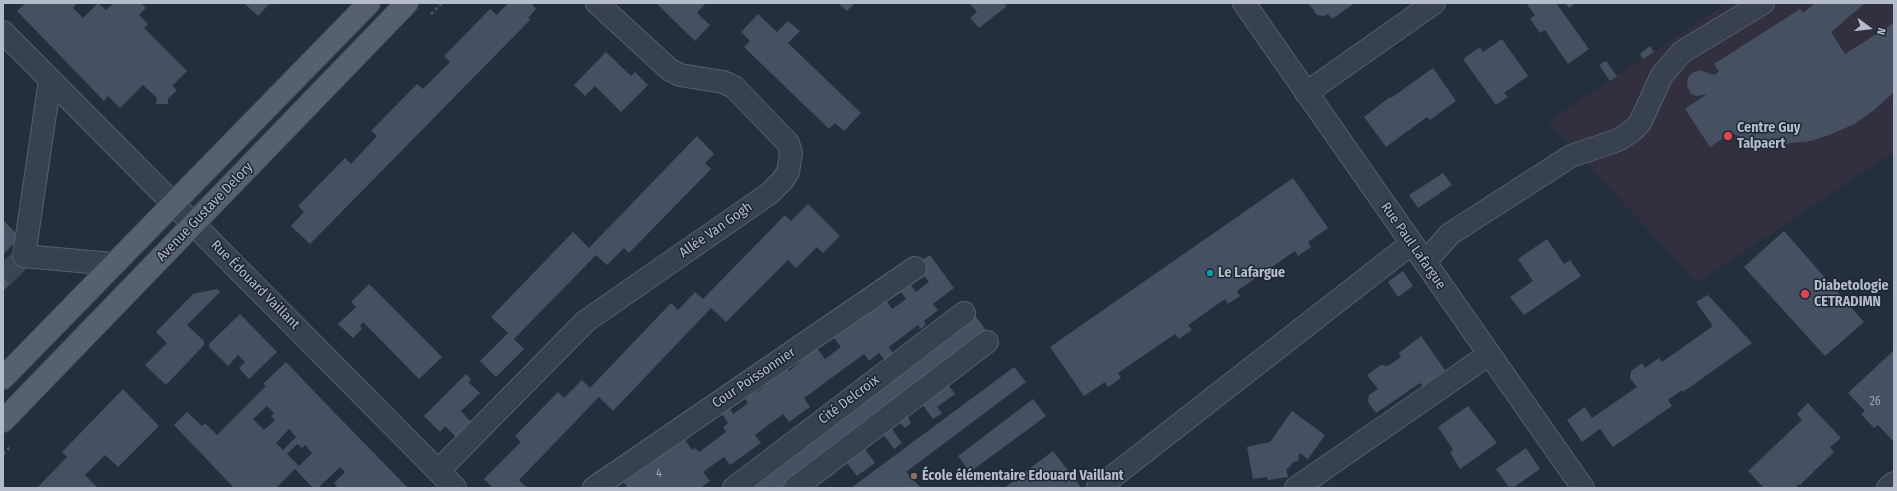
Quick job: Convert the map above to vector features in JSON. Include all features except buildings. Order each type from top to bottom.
[{"type":"main road","name":"Avenue Gustave Delory","points":[[3,378],[112,264],[174,203],[369,3]]},
{"type":"main road","name":"Avenue Gustave Delory","points":[[3,420],[407,3]]},
{"type":"street","name":"Allée Van Gogh","points":[[439,470],[586,321],[770,193],[782,182],[788,172],[792,152],[788,143],[734,87],[723,82],[680,75],[670,70],[596,3]]},
{"type":"street","name":"Rue Paul Lafargue","points":[[1244,3],[1425,262],[1488,355],[1583,488]]},
{"type":"street","points":[[1306,93],[1434,3]]},
{"type":"street","points":[[1425,262],[1450,234],[1571,156],[1618,140],[1632,131],[1640,123],[1662,75],[1682,52],[1763,3]]},
{"type":"street","name":"Rue Édouard Vaillant","points":[[3,32],[439,470],[455,488]]},
{"type":"street","points":[[50,80],[24,256],[112,264]]},
{"type":"street","points":[[1098,488],[1412,244]]},
{"type":"street","name":"Cour Poissonnier","points":[[594,488],[915,268]]},
{"type":"street","name":"Cité Delcroix","points":[[734,488],[964,313]]},
{"type":"street","points":[[795,488],[987,342]]},
{"type":"street","points":[[1296,488],[1488,355]]},
{"type":"street","points":[[1888,488],[1894,483]]},
{"type":"shaded area","name":"Centre Guy Talpaert","points":[[1727,3],[1894,3],[1894,152],[1697,283],[1548,121]]},
{"type":"tunnel","points":[[3,277],[24,256]]},
{"type":"place","name":"Centre Guy Talpaert","points":[[1728,136]]},
{"type":"place","name":"Le Lafargue","points":[[1210,273]]},
{"type":"place","name":"Diabetologie CETRADIMN","points":[[1805,294]]},
{"type":"place","name":"École élémentaire Edouard Vaillant","points":[[914,476]]}]
